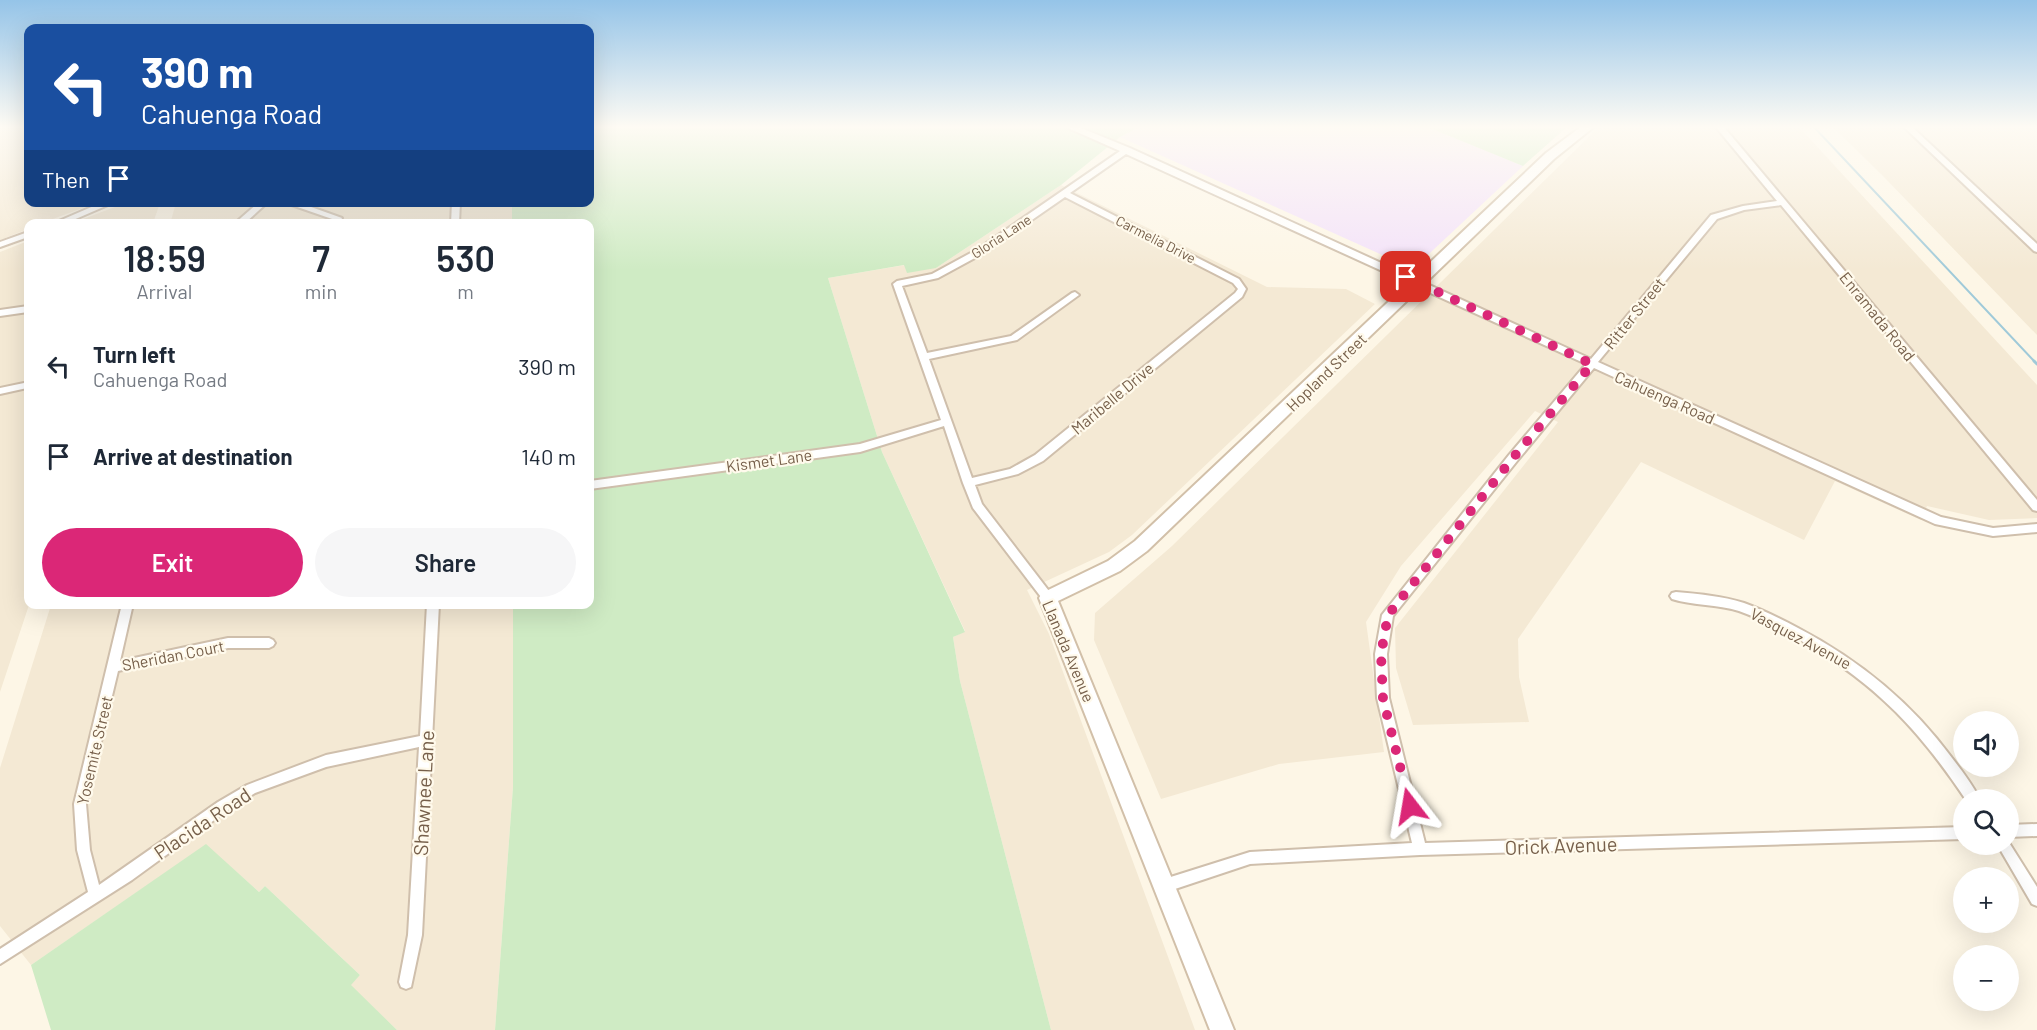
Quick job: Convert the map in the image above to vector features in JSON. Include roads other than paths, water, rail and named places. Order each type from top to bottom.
[{"type":"street","name":"Gloria Lane","points":[[897,284],[935,276],[951,268],[1094,174]]},
{"type":"street","name":"Cahuenga Road","points":[[1180,174],[1939,521],[1993,532],[2037,528]]},
{"type":"street","name":"Hopland Street","points":[[1048,597],[1114,566],[1141,546],[1531,174]]},
{"type":"street","name":"Enramada Road","points":[[1760,174],[2037,507]]},
{"type":"street","points":[[1958,174],[2037,249]]},
{"type":"street","name":"Carmelia Drive","points":[[1066,194],[1236,281],[1242,289]]},
{"type":"street","name":"Ritter Street","points":[[1420,849],[1383,699],[1381,654],[1384,624],[1388,615],[1513,458],[1714,217],[1743,208],[1784,202]]},
{"type":"street","points":[[69,219],[99,207]]},
{"type":"street","points":[[244,219],[258,207]]},
{"type":"street","points":[[303,207],[338,218]]},
{"type":"street","points":[[0,245],[24,236]]},
{"type":"street","name":"Llanada Avenue","points":[[897,284],[977,505],[1048,597],[1162,886],[1222,1030]]},
{"type":"street","name":"Maribelle Drive","points":[[968,483],[1002,477],[1022,470],[1040,458],[1239,296],[1242,289]]},
{"type":"street","points":[[923,357],[1014,338],[1075,295]]},
{"type":"street","points":[[0,313],[24,310]]},
{"type":"street","points":[[0,391],[24,386]]},
{"type":"street","name":"Kismet Lane","points":[[594,484],[860,448],[946,422]]},
{"type":"street","name":"Vasquez Avenue","points":[[1676,596],[1721,602],[1747,609],[1791,629],[1853,665],[1908,712],[1949,762],[1967,789]]},
{"type":"street","name":"Yosemite Street","points":[[96,895],[83,856],[79,832],[80,804],[127,609]]},
{"type":"street","name":"Shawnee Lane","points":[[405,982],[415,935],[433,609]]},
{"type":"street","name":"Sheridan Court","points":[[113,667],[228,643],[269,643]]},
{"type":"street","name":"Placida Road","points":[[0,957],[96,895],[213,812],[251,789],[326,761],[426,740]]},
{"type":"street","points":[[2019,831],[2037,830]]},
{"type":"street","name":"Orick Avenue","points":[[1162,886],[1250,858],[1420,849],[1953,832]]},
{"type":"street","points":[[2010,855],[2037,899]]},
{"type":"waterway","points":[[1858,174],[2035,362]]}]
